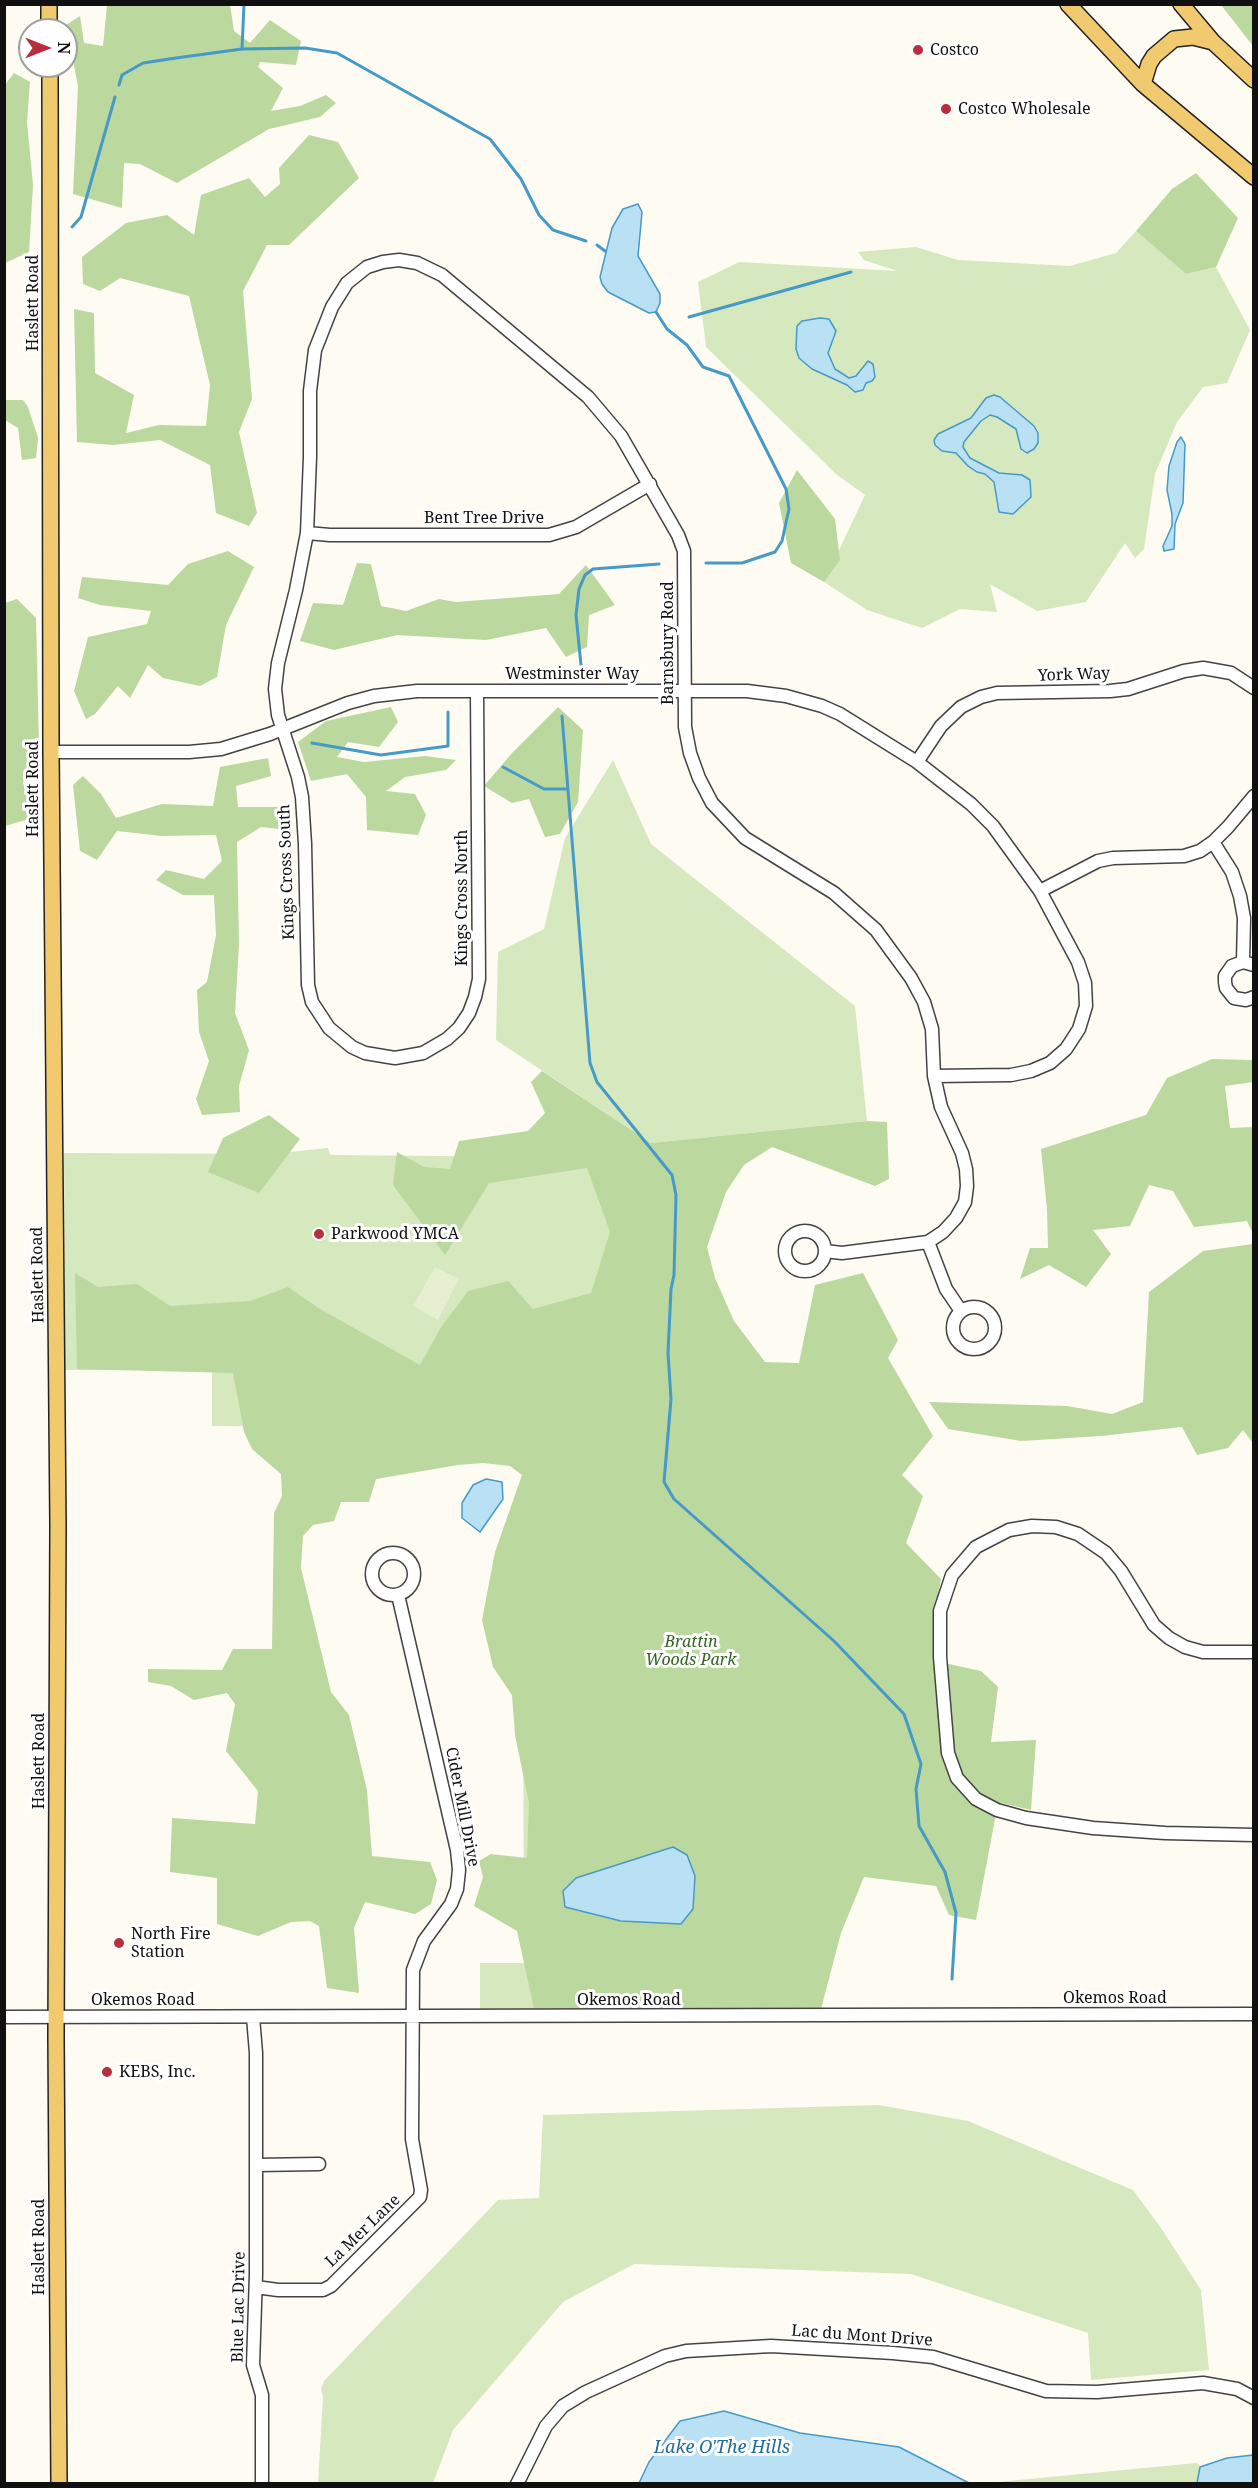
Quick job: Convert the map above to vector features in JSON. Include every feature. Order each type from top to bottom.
[{"type":"main road","points":[[1068,4],[1143,84],[1254,177]]},
{"type":"main road","points":[[1181,4],[1213,42],[1254,80]]},
{"type":"main road","points":[[1143,84],[1154,56],[1174,39],[1193,37],[1213,42]]},
{"type":"main road","name":"Haslett Road","points":[[50,78],[51,752],[58,1525],[56,2016],[59,2484]]},
{"type":"street","name":"Barnsbury Road","points":[[307,533],[310,481],[310,384],[319,337],[332,307],[347,283],[367,267],[399,260],[417,263],[442,275],[588,397],[621,436],[678,535],[684,551],[685,727],[690,753],[699,778],[712,803],[745,838],[834,893],[876,930],[911,978],[924,1002],[932,1029],[934,1076],[941,1107],[962,1153],[967,1186],[965,1202],[956,1218],[944,1232],[928,1242]]},
{"type":"street","name":"Bent Tree Drive","points":[[307,533],[330,535],[559,533],[576,527],[650,484]]},
{"type":"street","name":"Kings Cross South","points":[[307,533],[278,663],[275,689],[282,729],[298,777],[302,797],[305,844],[306,967],[312,1002],[329,1028],[352,1047],[365,1053],[395,1058]]},
{"type":"street","name":"York Way","points":[[918,762],[941,726],[961,707],[981,697],[997,693],[1110,691],[1203,668],[1231,674],[1254,688]]},
{"type":"street","name":"Westminster Way","points":[[51,752],[189,752],[221,749],[242,744],[348,703],[374,696],[417,691],[747,691],[806,700],[840,714],[918,762],[971,804],[993,826],[1041,891],[1078,962],[1086,983],[1086,1006],[1079,1029],[1066,1049],[1050,1063],[1031,1071],[1011,1075],[934,1076]]},
{"type":"street","name":"Kings Cross North","points":[[395,1058],[423,1053],[447,1039],[459,1028],[476,997],[479,980],[477,691]]},
{"type":"street","points":[[1041,891],[1098,861],[1113,858],[1184,856],[1200,851],[1213,843],[1254,796]]},
{"type":"street","points":[[1213,843],[1232,872],[1244,918],[1248,964],[1232,966],[1225,976],[1226,988],[1229,994],[1240,1000],[1254,997]]},
{"type":"street","points":[[825,1251],[842,1253],[928,1242],[946,1289],[961,1311]]},
{"type":"street","points":[[1254,1652],[1203,1652],[1185,1647],[1169,1638],[1154,1625],[1114,1561],[1098,1545],[1078,1534],[1056,1527],[1032,1526],[997,1534],[976,1547],[959,1565],[946,1587],[940,1611],[940,1657],[948,1753],[957,1778],[971,1795],[997,1810],[1064,1825],[1165,1833],[1254,1835]]},
{"type":"street","name":"Cider Mill Drive","points":[[398,1595],[454,1838],[459,1870],[457,1889],[452,1904],[424,1941],[417,1955],[412,1978],[412,2017]]},
{"type":"street","name":"Okemos Road","points":[[4,2017],[1254,2014]]},
{"type":"street","name":"Blue Lac Drive","points":[[253,2017],[256,2042],[256,2287],[253,2365],[262,2395],[262,2484]]},
{"type":"street","name":"La Mer Lane","points":[[256,2287],[278,2290],[323,2290],[331,2286],[420,2197],[412,2139],[412,2017]]},
{"type":"street","points":[[256,2165],[319,2164]]},
{"type":"street","name":"Lac du Mont Drive","points":[[517,2484],[546,2426],[563,2406],[586,2392],[665,2356],[686,2351],[771,2346],[893,2353],[933,2357],[1046,2391],[1097,2392],[1203,2384],[1238,2389],[1254,2398]]},
{"type":"green space","points":[[107,5],[230,5],[234,31],[250,43],[270,20],[301,41],[296,65],[260,62],[258,67],[283,88],[271,111],[300,106],[326,95],[336,103],[320,117],[269,129],[177,183],[140,164],[124,163],[122,208],[73,194],[78,86],[77,18],[80,16],[84,43],[103,46]]},
{"type":"green space","points":[[1221,5],[1253,5],[1253,46],[1232,19]]},
{"type":"green space","points":[[14,73],[18,78],[30,82],[27,122],[33,185],[29,252],[5,263],[4,86]]},
{"type":"green space","points":[[309,135],[338,142],[359,178],[289,245],[267,245],[243,291],[252,399],[239,432],[257,513],[249,526],[216,513],[210,465],[160,440],[113,445],[77,442],[74,309],[94,313],[95,373],[134,395],[126,433],[159,425],[206,426],[210,385],[189,296],[120,278],[100,291],[83,284],[82,257],[126,223],[167,215],[194,235],[201,195],[249,178],[265,197],[280,184],[279,168]]},
{"type":"green space","points":[[1196,173],[1238,218],[1216,267],[1186,274],[1136,231],[1172,189]]},
{"type":"green space","points":[[1136,231],[1186,274],[1216,267],[1250,330],[1227,383],[1203,387],[1177,422],[1155,474],[1144,549],[1135,558],[1125,543],[1086,602],[1037,611],[990,584],[997,612],[960,609],[922,628],[867,610],[824,582],[865,495],[836,474],[706,347],[698,282],[739,262],[897,271],[864,260],[858,252],[916,247],[958,260],[1070,266],[1116,253]]},
{"type":"green space","points":[[5,400],[23,400],[28,407],[38,438],[36,458],[22,460],[18,428],[5,420]]},
{"type":"green space","points":[[797,470],[835,519],[840,560],[824,582],[791,563],[779,503]]},
{"type":"green space","points":[[228,551],[254,567],[226,625],[217,677],[200,686],[163,678],[148,665],[130,698],[118,686],[95,714],[86,719],[74,691],[88,637],[147,624],[151,611],[100,605],[78,598],[82,577],[168,585],[188,564]]},
{"type":"green space","points":[[357,563],[371,564],[381,606],[406,611],[439,599],[456,602],[559,594],[586,565],[615,605],[589,615],[587,647],[566,657],[546,628],[486,640],[397,635],[334,650],[300,641],[313,603],[343,605]]},
{"type":"green space","points":[[17,599],[36,618],[39,746],[23,783],[36,817],[5,826],[5,603]]},
{"type":"green space","points":[[391,707],[398,722],[379,747],[348,742],[337,757],[364,762],[425,756],[456,760],[446,770],[405,777],[386,791],[415,794],[426,815],[418,835],[367,830],[366,797],[347,774],[311,781],[298,742],[326,721]]},
{"type":"green space","points":[[558,707],[583,730],[578,802],[560,834],[545,837],[529,799],[512,803],[484,786],[512,753]]},
{"type":"green space","points":[[268,758],[271,776],[236,786],[238,807],[283,807],[288,830],[261,827],[237,842],[239,944],[235,1013],[249,1050],[239,1086],[240,1112],[202,1115],[196,1099],[209,1061],[199,1032],[197,990],[207,982],[216,935],[214,895],[183,895],[156,880],[166,870],[204,879],[222,861],[216,835],[162,836],[117,831],[97,860],[80,851],[73,785],[83,776],[101,794],[116,818],[162,804],[213,806],[220,767]]},
{"type":"green space","points":[[613,760],[651,844],[855,1006],[867,1121],[651,1143],[496,1040],[498,952],[544,929],[565,838]]},
{"type":"green space","points":[[1212,1059],[1253,1060],[1253,1082],[1225,1086],[1230,1128],[1253,1127],[1253,1234],[1247,1221],[1194,1227],[1173,1191],[1149,1185],[1130,1226],[1093,1230],[1111,1254],[1086,1287],[1049,1265],[1020,1279],[1030,1248],[1048,1248],[1041,1149],[1146,1115],[1167,1078]]},
{"type":"green space","name":"Brattin Woods Park","points":[[542,1071],[651,1143],[867,1121],[887,1122],[889,1179],[875,1186],[772,1147],[744,1165],[726,1192],[707,1247],[715,1278],[734,1321],[765,1362],[799,1363],[815,1285],[863,1273],[898,1340],[888,1358],[933,1436],[902,1475],[923,1496],[906,1543],[941,1579],[933,1620],[935,1661],[981,1671],[998,1687],[991,1742],[1036,1740],[1031,1810],[1001,1803],[995,1819],[976,1920],[949,1915],[936,1886],[864,1877],[841,1933],[821,2009],[534,2008],[517,1931],[474,1906],[483,1877],[479,1861],[491,1854],[527,1858],[529,1803],[515,1735],[512,1695],[493,1667],[482,1620],[495,1552],[522,1475],[510,1466],[483,1463],[458,1465],[376,1479],[369,1502],[341,1502],[334,1521],[313,1525],[303,1536],[301,1568],[331,1692],[349,1715],[367,1790],[372,1856],[430,1862],[437,1880],[431,1904],[415,1914],[365,1902],[354,1928],[359,1993],[327,1988],[319,1926],[310,1921],[291,1922],[258,1936],[217,1924],[217,1878],[170,1872],[172,1818],[255,1824],[258,1791],[226,1751],[235,1704],[227,1693],[194,1700],[171,1686],[148,1682],[148,1669],[222,1670],[233,1649],[272,1649],[274,1513],[282,1496],[281,1474],[252,1449],[244,1432],[233,1373],[77,1369],[75,1273],[98,1287],[137,1284],[170,1306],[250,1301],[288,1287],[320,1309],[420,1365],[440,1329],[468,1291],[508,1281],[533,1309],[591,1293],[610,1232],[587,1168],[489,1183],[445,1255],[393,1185],[397,1152],[424,1167],[450,1169],[459,1141],[528,1131],[545,1113],[531,1082]],"holes":[[[693,1909],[681,1924],[621,1921]]]},
{"type":"green space","points":[[269,1115],[300,1139],[259,1193],[208,1172],[223,1138]]},
{"type":"green space","name":"Brattin Woods Park","points":[[328,1148],[330,1155],[664,1158],[827,1749],[821,2009],[480,2009],[480,1963],[524,1963],[522,1428],[212,1426],[212,1370],[65,1370],[64,1153],[271,1154]]},
{"type":"green space","points":[[1253,1244],[1253,1443],[1243,1430],[1228,1448],[1197,1455],[1182,1427],[1101,1436],[1021,1441],[948,1429],[929,1402],[1067,1406],[1112,1414],[1143,1402],[1149,1292],[1203,1251]]},
{"type":"green space","points":[[435,1267],[459,1279],[438,1320],[413,1306]]},
{"type":"green space","points":[[879,2105],[968,2121],[1133,2190],[1201,2290],[1209,2370],[1091,2380],[1088,2333],[911,2274],[634,2264],[563,2302],[453,2430],[433,2483],[318,2484],[323,2397],[321,2389],[324,2381],[498,2200],[539,2198],[543,2115]]},
{"type":"green space","points":[[1197,2463],[1200,2467],[1197,2483],[987,2483]]},
{"type":"water","points":[[638,204],[642,212],[638,256],[660,294],[660,303],[656,312],[649,313],[608,292],[600,277],[612,228],[623,209]]},
{"type":"water","points":[[829,319],[836,331],[828,353],[835,369],[849,378],[856,376],[868,361],[873,364],[875,377],[866,383],[863,390],[855,392],[847,385],[812,369],[799,358],[796,349],[797,326],[802,321]]},
{"type":"water","points":[[994,395],[1000,397],[1034,426],[1038,433],[1038,443],[1027,453],[1021,449],[1016,429],[990,415],[981,421],[964,442],[963,447],[970,458],[999,473],[1022,475],[1030,480],[1031,497],[1013,514],[999,512],[994,482],[985,474],[968,466],[956,453],[942,451],[935,445],[934,440],[938,434],[971,418],[986,398]]},
{"type":"water","points":[[1181,437],[1185,444],[1183,503],[1175,524],[1174,549],[1164,551],[1163,546],[1172,526],[1167,490],[1169,466]]},
{"type":"water","points":[[486,1479],[502,1482],[503,1499],[480,1532],[462,1518],[462,1503],[473,1485]]},
{"type":"water","points":[[673,1847],[687,1855],[695,1876],[693,1909],[681,1924],[621,1921],[565,1907],[563,1891],[576,1878]]},
{"type":"water","name":"Lake O'The Hills","points":[[724,2411],[800,2433],[899,2447],[969,2483],[639,2483],[649,2462],[680,2421]]},
{"type":"water","points":[[1253,2455],[1253,2483],[1197,2483],[1200,2467],[1227,2458]]},
{"type":"waterway","points":[[242,49],[244,4]]},
{"type":"waterway","points":[[119,85],[122,75],[143,63],[176,58],[242,49],[305,48],[337,53],[490,139],[521,179],[539,215],[553,230],[586,241]]},
{"type":"waterway","points":[[72,227],[81,217],[115,97]]},
{"type":"waterway","points":[[597,245],[605,251]]},
{"type":"waterway","points":[[689,317],[851,272]]},
{"type":"waterway","points":[[656,312],[667,329],[687,345],[703,367],[729,376],[786,489],[789,509],[782,541],[775,552],[742,563],[706,563]]},
{"type":"waterway","points":[[581,665],[576,615],[579,589],[585,575],[593,569],[659,564]]},
{"type":"waterway","points":[[312,743],[381,755],[448,746],[448,712]]},
{"type":"waterway","points":[[562,716],[590,1063],[597,1082],[672,1175],[676,1195],[674,1275],[671,1289],[668,1353],[671,1399],[664,1482],[674,1499],[834,1641],[904,1714],[921,1764],[916,1789],[919,1826],[945,1872],[956,1913],[952,1979]]},
{"type":"waterway","points":[[503,767],[544,789],[568,789]]},
{"type":"place","name":"Costco","points":[[918,50]]},
{"type":"place","name":"Costco Wholesale","points":[[946,109]]},
{"type":"place","name":"Parkwood YMCA","points":[[319,1234]]},
{"type":"place","name":"North Fire Station","points":[[119,1943]]},
{"type":"place","name":"KEBS, Inc.","points":[[107,2072]]}]
